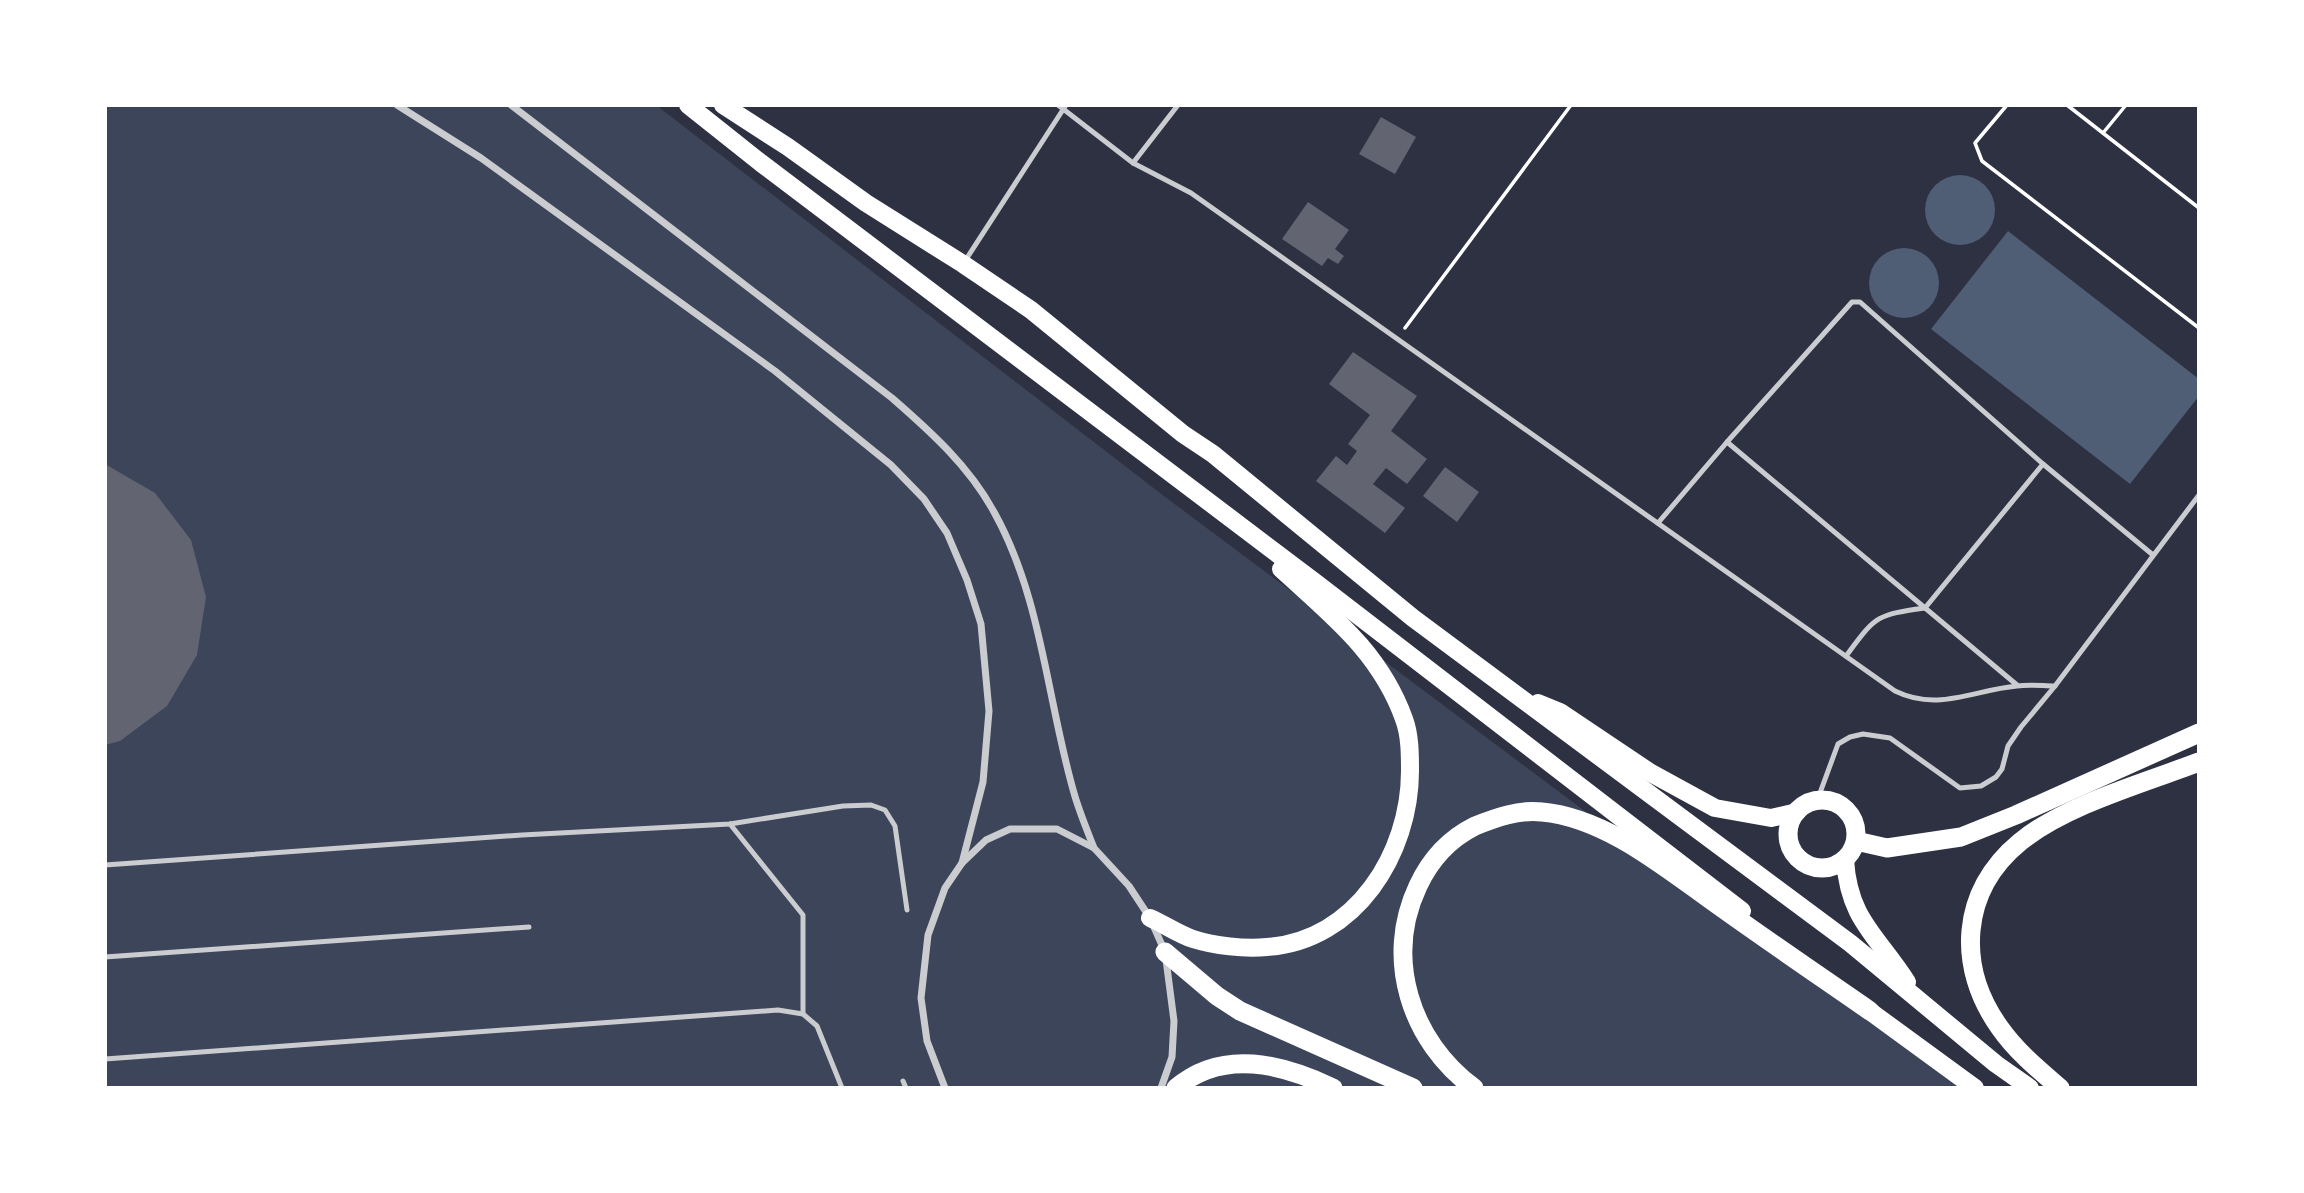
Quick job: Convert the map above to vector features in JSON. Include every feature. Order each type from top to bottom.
[{"type":"highway","points":[[1856,841],[1887,848],[1961,837],[2199,733]]},
{"type":"highway","points":[[2060,1088],[2020,1051],[2000,1028],[1976,984],[1970,944],[1971,923],[1983,885],[1999,863],[2020,842],[2046,825],[2084,806],[2199,762]]},
{"type":"highway","points":[[1817,801],[1833,802],[1846,811],[1855,824],[1856,841],[1852,851],[1845,860],[1821,868],[1808,865],[1798,858],[1788,835],[1797,812],[1806,804],[1817,801]]},
{"type":"highway","points":[[1474,1088],[1444,1060],[1420,1023],[1404,976],[1401,947],[1404,924],[1413,897],[1422,877],[1437,855],[1449,842],[1493,818],[1540,811],[1565,816],[1627,842],[1870,1011]]},
{"type":"highway","points":[[1165,952],[1217,996],[1240,1011],[1413,1088]]},
{"type":"highway","points":[[1176,1088],[1186,1079],[1210,1067],[1252,1062],[1278,1066],[1333,1088]]},
{"type":"main road","points":[[688,105],[1440,678],[1870,1011],[1975,1088]]},
{"type":"main road","points":[[723,105],[866,203],[1031,310],[1183,434],[1213,454],[1413,618],[1701,830],[1915,994],[1996,1064],[2030,1088]]},
{"type":"main road","points":[[1150,918],[1194,939],[1252,947],[1270,947],[1315,934],[1338,921],[1359,903],[1377,881],[1392,857],[1403,830],[1409,803],[1410,751],[1405,721],[1379,668],[1342,622],[1214,507]]},
{"type":"main road","points":[[1510,692],[1560,712],[1651,773],[1715,808],[1771,818],[1797,812]]},
{"type":"main road","points":[[1845,860],[1849,892],[1859,917],[1888,953],[1915,994]]},
{"type":"street","points":[[397,105],[481,158],[775,371],[891,465],[924,499],[947,533],[967,580],[981,624],[989,711],[983,782],[962,863]]},
{"type":"street","points":[[511,105],[892,398],[938,438],[968,472],[995,513],[1022,577],[1074,794],[1094,848]]},
{"type":"street","points":[[945,1088],[927,1041],[921,998],[928,935],[946,888],[962,863],[986,840],[1010,829],[1057,830],[1094,848],[1129,886],[1150,918],[1165,952],[1174,1021],[1172,1057],[1161,1088]]},
{"type":"lane","points":[[1133,163],[1178,105]]},
{"type":"lane","points":[[963,264],[1062,106],[1133,163],[1191,193],[1895,691],[1911,699],[1932,701],[2017,685],[2055,686]]},
{"type":"lane","points":[[1658,523],[1727,442],[1852,302],[1856,301],[2043,464],[2153,555]]},
{"type":"lane","points":[[1727,442],[2017,685]]},
{"type":"lane","points":[[1846,656],[1871,623],[1880,617],[1925,608],[2043,464]]},
{"type":"lane","points":[[1817,801],[1838,744],[1863,734],[1890,738],[1961,788],[1981,786],[1996,777],[2008,746],[2021,727],[2199,495]]},
{"type":"lane","points":[[105,865],[522,835],[730,824],[844,806],[871,805],[885,810],[895,826],[907,910]]},
{"type":"lane","points":[[730,824],[803,915],[803,1013]]},
{"type":"lane","points":[[105,957],[529,927]]},
{"type":"lane","points":[[105,1059],[778,1010],[803,1013],[817,1027],[842,1088]]},
{"type":"path","points":[[1396,339],[1570,105]]},
{"type":"path","points":[[2007,105],[1975,143],[1982,162],[2199,328]]},
{"type":"path","points":[[2067,105],[2199,208]]},
{"type":"path","points":[[2103,132],[2126,105]]},
{"type":"shaded area","points":[[105,105],[656,105],[1164,496],[1961,1088],[105,1088]]},
{"type":"shaded area","points":[[1967,175],[1980,181],[1989,190],[1993,196],[1993,224],[1985,235],[1974,243],[1953,245],[1935,235],[1927,224],[1925,203],[1935,185],[1946,177]]},
{"type":"shaded area","points":[[2008,231],[2199,379],[2199,396],[2130,484],[1931,329]]},
{"type":"shaded area","points":[[1911,248],[1924,254],[1933,263],[1937,269],[1937,297],[1929,308],[1918,316],[1897,318],[1879,308],[1871,297],[1869,276],[1879,258],[1890,250]]},
{"type":"building","points":[[1381,117],[1416,137],[1395,174],[1359,154]]},
{"type":"building","points":[[1308,202],[1349,230],[1335,249],[1344,256],[1338,264],[1328,258],[1322,266],[1282,239]]},
{"type":"building","points":[[1353,352],[1417,396],[1391,431],[1427,459],[1407,484],[1386,468],[1373,484],[1405,508],[1385,533],[1316,481],[1336,456],[1347,465],[1357,451],[1348,444],[1370,415],[1329,384]]},
{"type":"building","points":[[105,464],[155,493],[191,540],[206,597],[197,655],[167,706],[120,741],[105,745]]},
{"type":"building","points":[[1445,467],[1479,492],[1457,522],[1423,496]]}]
